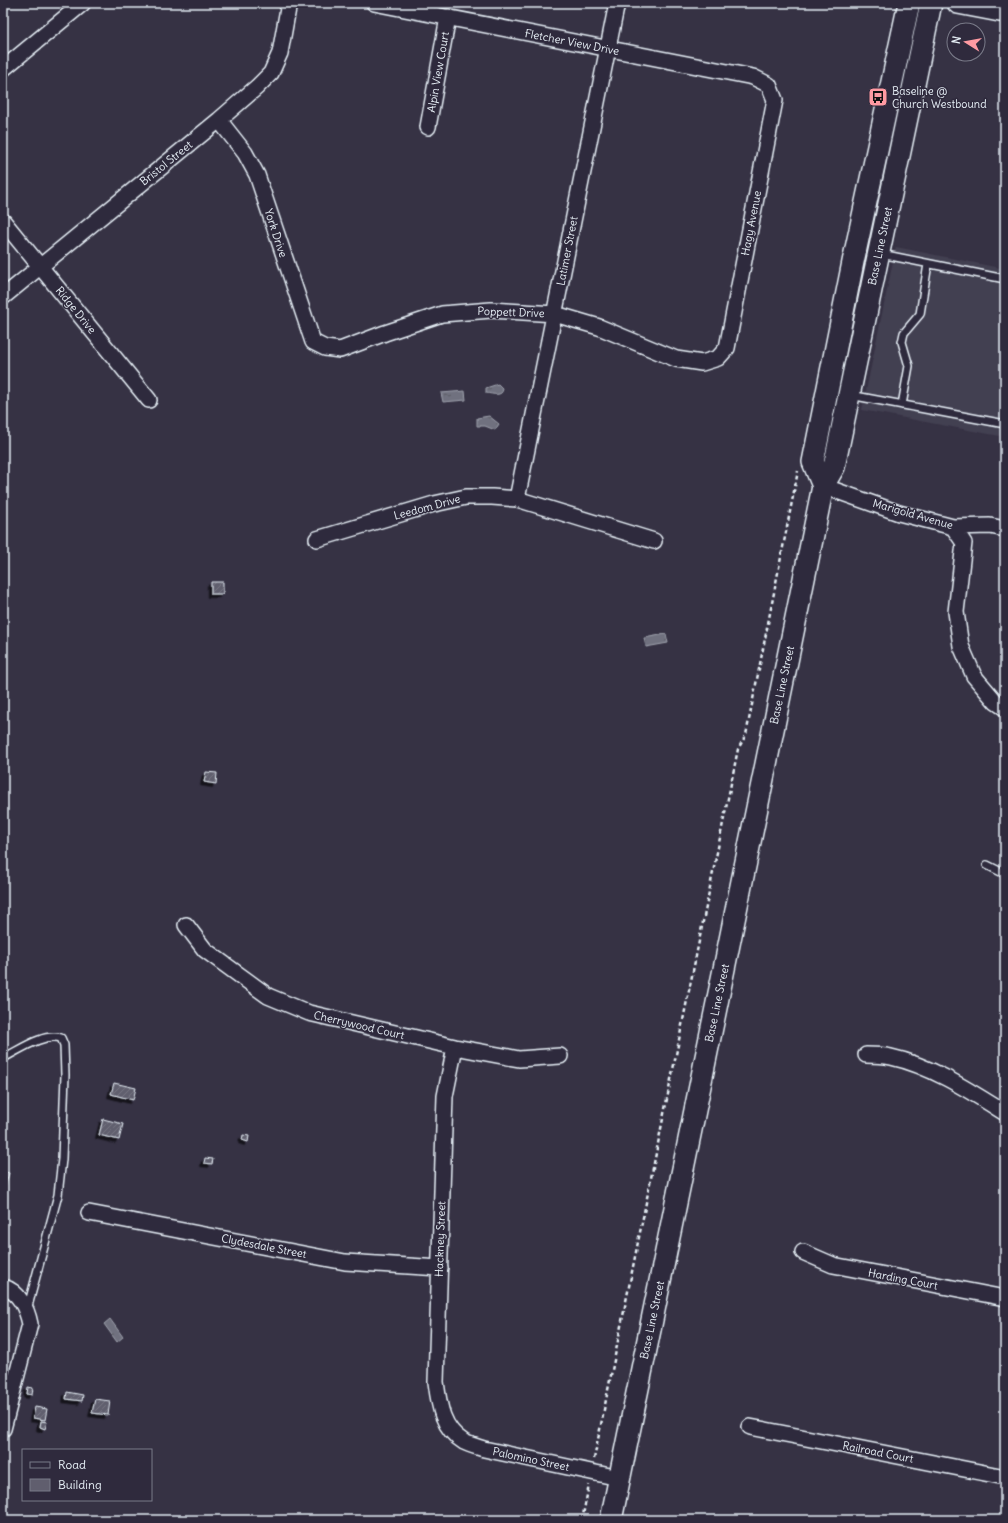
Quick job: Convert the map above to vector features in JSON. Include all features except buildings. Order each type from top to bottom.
[{"type":"main road","name":"Base Line Street","points":[[823,486],[813,462],[875,156],[909,3]]},
{"type":"main road","name":"Base Line Street","points":[[611,1520],[823,486],[834,468],[931,3]]},
{"type":"main road","points":[[958,3],[1005,12]]},
{"type":"main road","points":[[875,156],[878,185],[870,238],[871,248],[878,254]]},
{"type":"street","points":[[3,69],[83,3]]},
{"type":"street","name":"Bristol Street","points":[[3,297],[219,120],[271,73],[280,53],[289,3]]},
{"type":"street","name":"Fletcher View Drive","points":[[374,3],[753,77],[769,85]]},
{"type":"street","name":"Latimer Street","points":[[517,499],[617,3]]},
{"type":"street","name":"Alpin View Court","points":[[428,127],[448,17]]},
{"type":"street","name":"Hagy Avenue","points":[[718,358],[727,348],[775,100],[769,85]]},
{"type":"street","name":"York Drive","points":[[219,120],[245,153],[257,176],[312,342],[325,348]]},
{"type":"street","name":"Ridge Drive","points":[[3,221],[150,400]]},
{"type":"street","name":"Poppett Drive","points":[[325,348],[340,350],[385,332],[442,314],[491,310],[555,314],[599,327],[676,359],[702,363],[718,358]]},
{"type":"street","name":"Marigold Avenue","points":[[823,486],[899,513],[954,527],[990,526],[1005,529]]},
{"type":"street","name":"Leedom Drive","points":[[317,539],[434,504],[466,497],[492,497],[517,499],[654,541]]},
{"type":"street","points":[[954,527],[964,543],[956,612],[961,646],[974,676],[996,702],[1005,708]]},
{"type":"street","name":"Cherrywood Court","points":[[186,925],[205,950],[268,996],[309,1012],[455,1048],[519,1059],[560,1056]]},
{"type":"street","name":"Hackney Street","points":[[448,1429],[439,1408],[436,1382],[445,1096],[455,1048]]},
{"type":"street","points":[[866,1054],[890,1057],[920,1066],[973,1093],[1005,1113]]},
{"type":"street","name":"Clydesdale Street","points":[[89,1212],[345,1262],[440,1268]]},
{"type":"street","name":"Harding Court","points":[[803,1252],[833,1265],[1005,1298]]},
{"type":"street","points":[[3,1287],[11,1289],[27,1310],[30,1324],[10,1378],[3,1430]]},
{"type":"street","name":"Railroad Court","points":[[750,1427],[1005,1477]]},
{"type":"street","name":"Palomino Street","points":[[448,1429],[464,1442],[484,1449],[620,1478]]},
{"type":"lane","points":[[878,254],[1005,279]]},
{"type":"lane","points":[[902,405],[910,366],[902,342],[904,333],[920,314],[928,264]]},
{"type":"lane","points":[[849,395],[1005,424]]},
{"type":"lane","points":[[987,865],[1005,874]]},
{"type":"lane","points":[[3,1058],[40,1040],[54,1036],[61,1038],[64,1045],[65,1075],[62,1159],[58,1195],[27,1310]]},
{"type":"path","points":[[582,1520],[738,749],[746,735],[798,470]]},
{"type":"shaded area","points":[[896,247],[1005,269],[1005,437],[862,410]]},
{"type":"water","points":[[498,384],[503,389],[501,393],[486,393],[486,388]]},
{"type":"water","points":[[465,391],[466,400],[443,402],[441,393]]},
{"type":"water","points":[[489,416],[499,424],[495,430],[485,426],[477,426],[477,418]]},
{"type":"water","points":[[666,634],[668,643],[646,647],[644,638]]},
{"type":"water","points":[[110,1319],[123,1337],[117,1342],[104,1324]]},
{"type":"place","name":"Baseline @ Church Westbound","points":[[878,97]]}]
